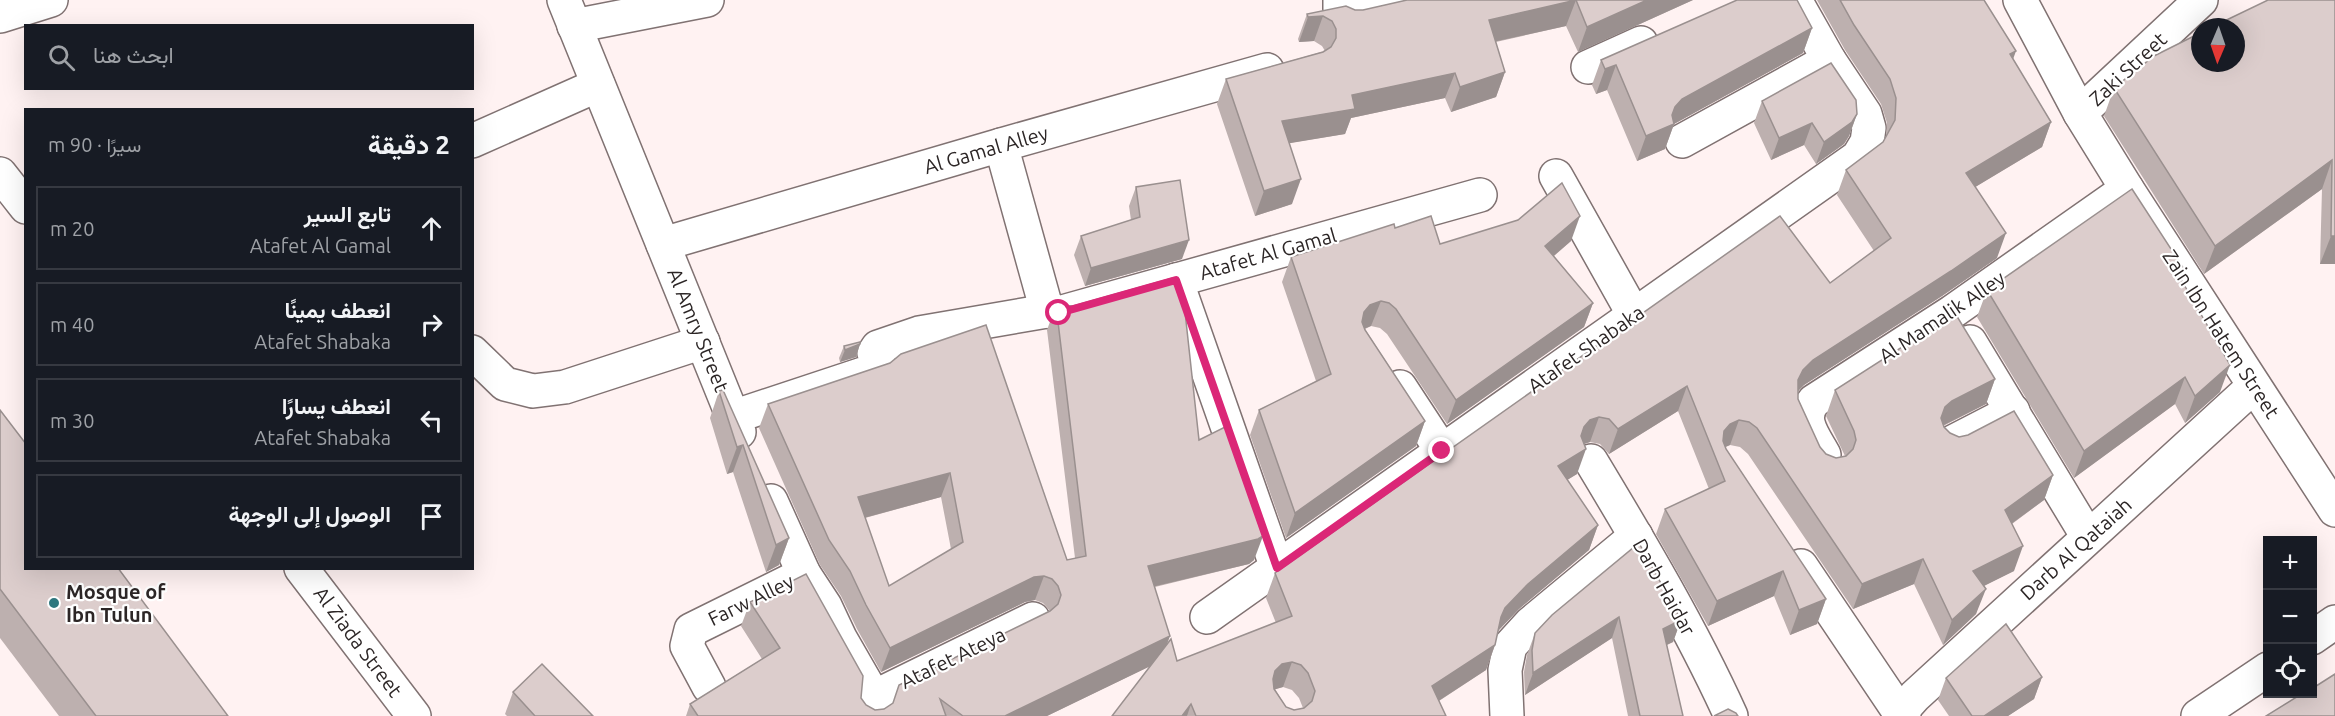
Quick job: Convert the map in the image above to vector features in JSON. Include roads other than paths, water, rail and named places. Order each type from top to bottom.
[{"type":"street","points":[[0,16],[51,0]]},
{"type":"street","points":[[569,13],[707,0]]},
{"type":"street","points":[[1345,8],[1423,0]]},
{"type":"street","points":[[1682,141],[1829,60],[1795,0]]},
{"type":"street","name":"Zain Ibn Hatem Street","points":[[2020,0],[2080,113],[2335,510]]},
{"type":"street","name":"Zaki Street","points":[[2080,113],[2201,0]]},
{"type":"street","name":"Al Amry Street","points":[[569,13],[733,417],[804,574],[825,606],[872,706]]},
{"type":"street","points":[[1588,67],[1663,33]]},
{"type":"street","name":"Atafet Shabaka","points":[[1207,617],[1858,157],[1867,142],[1869,128],[1865,114],[1829,60]]},
{"type":"street","name":"Al Gamal Alley","points":[[663,244],[1001,145],[1298,62]]},
{"type":"street","points":[[474,140],[598,85]]},
{"type":"street","points":[[1001,145],[1047,310]]},
{"type":"street","points":[[0,174],[24,204]]},
{"type":"street","points":[[1556,176],[1634,315]]},
{"type":"street","name":"Al Mamalik Alley","points":[[1828,464],[1806,417],[1807,408],[1814,401],[1952,312],[2127,189]]},
{"type":"street","name":"Atafet Al Gamal","points":[[733,417],[875,370],[879,365],[874,353],[878,347],[919,333],[1047,310],[1059,313],[1480,195]]},
{"type":"street","points":[[1176,280],[1277,568]]},
{"type":"street","points":[[1952,312],[2088,537]]},
{"type":"street","points":[[474,354],[505,384],[533,391],[565,387],[703,342]]},
{"type":"street","points":[[1385,364],[1442,451]]},
{"type":"street","name":"Darb Al Qataiah","points":[[1902,716],[1906,705],[1915,696],[2254,386]]},
{"type":"street","points":[[1952,444],[2013,411]]},
{"type":"street","name":"Darb Haidar","points":[[1591,461],[1636,536],[1714,678],[1731,716]]},
{"type":"street","points":[[1507,716],[1504,670],[1510,646],[1531,623],[1636,536]]},
{"type":"street","points":[[1784,542],[1902,716]]},
{"type":"street","name":"Al Ziada Street","points":[[303,570],[414,716]]},
{"type":"street","name":"Farw Alley","points":[[709,687],[687,646],[691,630],[804,574]]},
{"type":"street","name":"Atafet Ateya","points":[[872,706],[1033,619]]},
{"type":"street","points":[[2317,635],[2335,622]]},
{"type":"street","points":[[2198,716],[2263,672]]},
{"type":"place","name":"Mosque of Ibn Tulun","points":[[54,603]]}]
